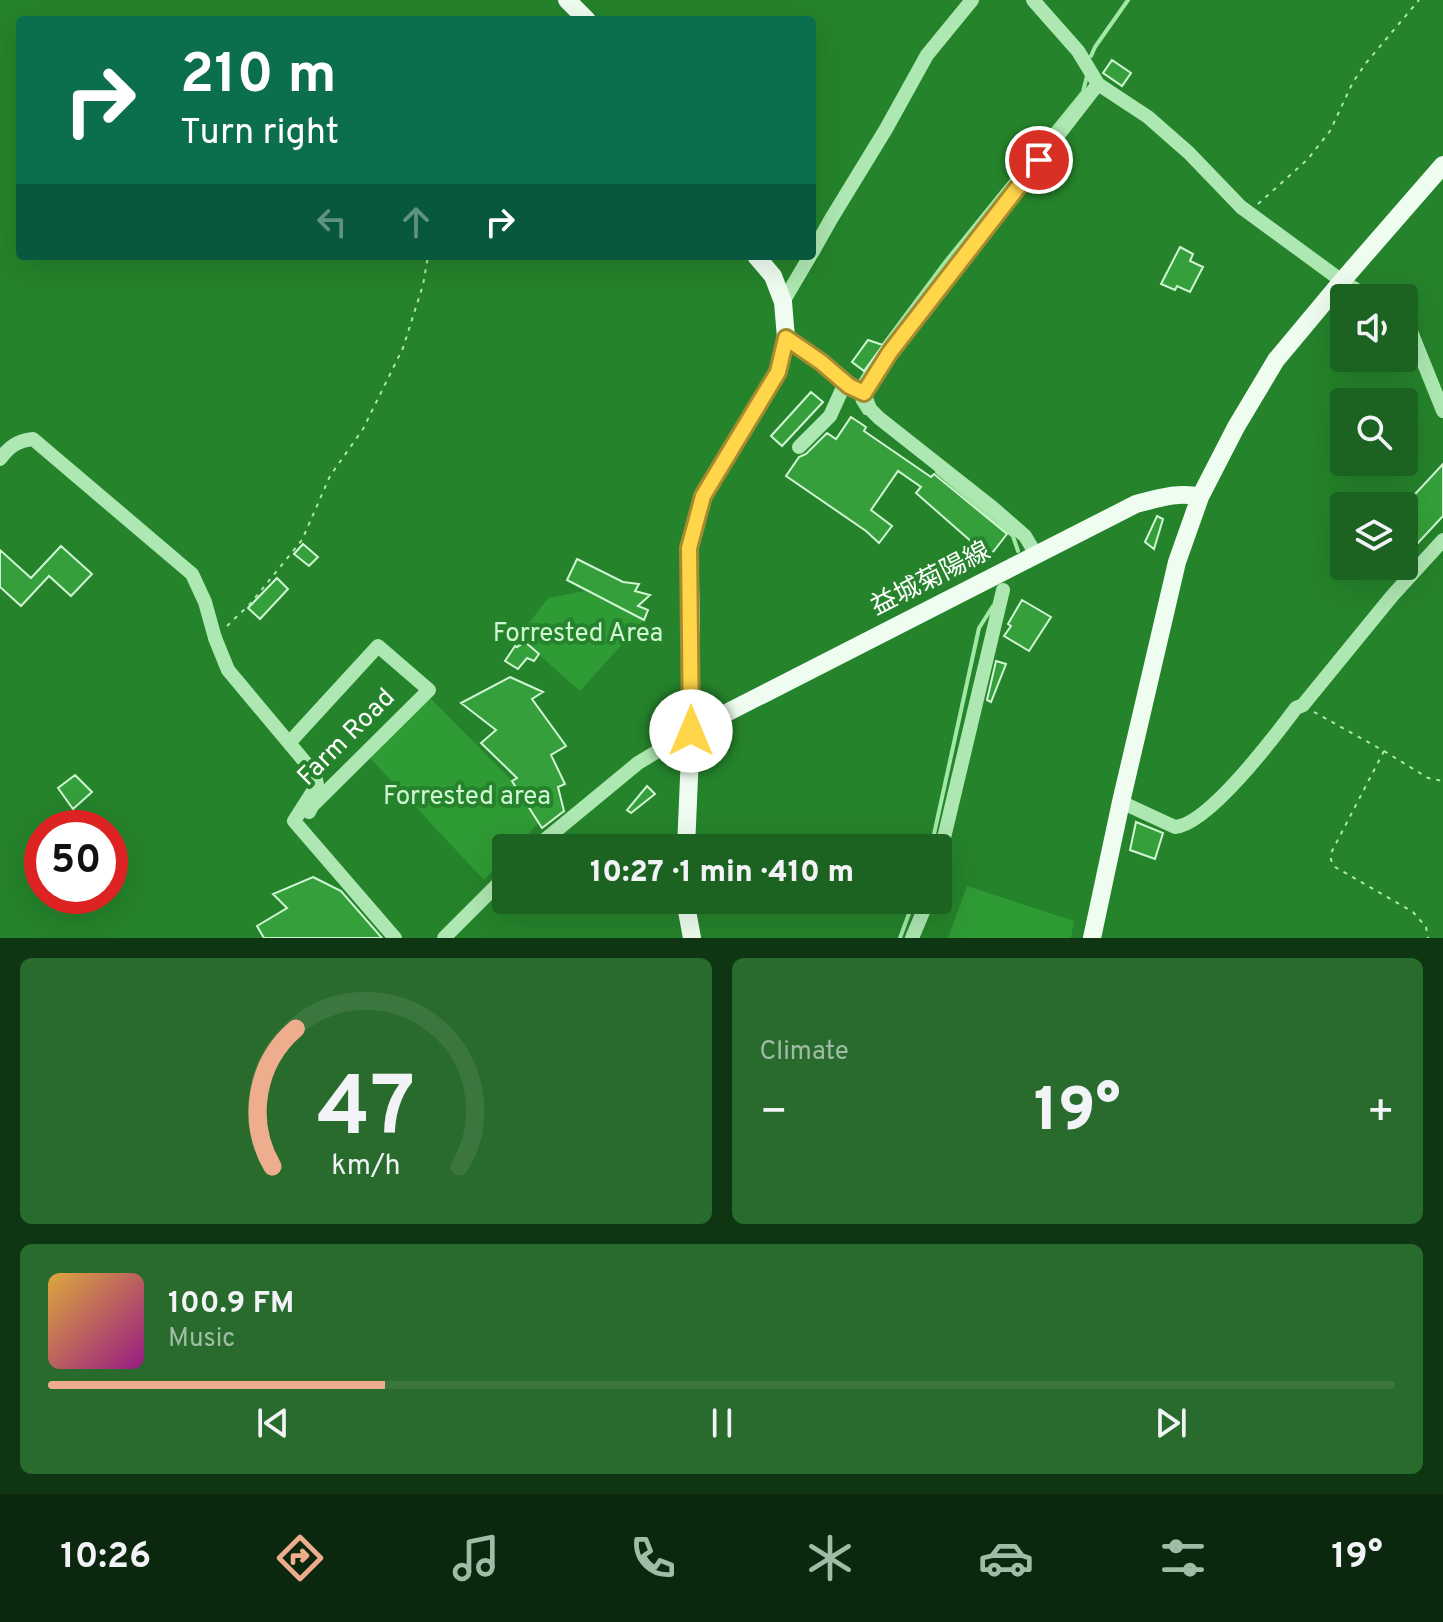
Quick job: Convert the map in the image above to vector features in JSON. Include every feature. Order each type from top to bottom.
[{"type":"main road","points":[[567,0],[583,16]]},
{"type":"main road","points":[[1092,938],[1177,562],[1200,497],[1236,427],[1276,360],[1443,165]]},
{"type":"main road","points":[[687,834],[691,731],[689,548],[703,496],[778,372],[786,338],[783,302],[773,276],[759,260]]},
{"type":"main road","name":"益城菊陽線","points":[[691,731],[1136,504],[1165,497],[1200,497]]},
{"type":"main road","points":[[688,914],[692,938]]},
{"type":"street","points":[[816,245],[927,55],[972,0]]},
{"type":"street","points":[[1033,0],[1078,51],[1098,84],[1148,117],[1189,153],[1241,207],[1347,284]]},
{"type":"street","points":[[864,393],[890,352],[1098,84]]},
{"type":"street","points":[[783,302],[808,260]]},
{"type":"street","points":[[786,338],[845,383],[864,393],[870,409],[879,418],[993,508],[1025,536],[1037,556]]},
{"type":"street","points":[[1418,349],[1443,411]]},
{"type":"street","points":[[799,447],[830,416],[845,383]]},
{"type":"street","points":[[0,459],[9,447],[33,439],[192,574],[228,670],[315,774],[317,785],[294,821],[395,938]]},
{"type":"street","points":[[1121,802],[1175,827],[1189,823],[1221,798],[1443,540]]},
{"type":"street","points":[[945,834],[1003,590]]},
{"type":"street","name":"Farm Road","points":[[289,743],[378,646],[429,690],[312,806],[306,817],[304,832]]},
{"type":"street","points":[[552,834],[638,763],[691,731]]},
{"type":"street","points":[[444,938],[492,890]]},
{"type":"street","points":[[912,938],[922,914]]},
{"type":"path","points":[[1249,211],[1308,159],[1330,131],[1353,82],[1366,63],[1419,0]]},
{"type":"path","points":[[215,638],[250,604],[302,540],[330,476],[363,429],[403,348],[423,285],[427,260]]},
{"type":"path","points":[[1303,705],[1428,778],[1443,781]]},
{"type":"path","points":[[1384,751],[1331,853],[1331,860],[1335,867],[1413,912],[1426,927],[1428,938]]},
{"type":"green space","name":"Forrested Area","points":[[585,591],[644,620],[580,691],[525,642],[517,647],[513,644],[548,598]]},
{"type":"green space","name":"Forrested area","points":[[428,696],[546,815],[528,834],[492,834],[492,872],[484,880],[369,757]]},
{"type":"green space","points":[[967,886],[1074,921],[1071,938],[948,938]]},
{"type":"building","points":[[1112,60],[1131,73],[1122,86],[1103,73]]},
{"type":"building","points":[[1180,247],[1193,254],[1190,261],[1203,267],[1190,292],[1161,284]]},
{"type":"building","points":[[868,340],[883,345],[864,371],[852,362]]},
{"type":"building","points":[[811,392],[823,402],[782,446],[771,436]]},
{"type":"building","points":[[851,417],[866,427],[864,431],[931,477],[934,474],[1007,534],[989,557],[916,493],[921,487],[898,471],[871,510],[892,526],[879,543],[786,476],[799,457],[827,433],[836,439]]},
{"type":"building","points":[[1443,464],[1443,516],[1418,543],[1418,492]]},
{"type":"building","points":[[1157,516],[1163,519],[1154,549],[1145,542]]},
{"type":"building","points":[[303,544],[318,557],[309,566],[294,554]]},
{"type":"building","points":[[61,546],[92,574],[71,596],[49,576],[21,606],[0,587],[0,550],[31,578]]},
{"type":"building","points":[[577,559],[623,582],[639,584],[635,591],[650,595],[638,606],[648,610],[644,620],[567,580]]},
{"type":"building","points":[[277,578],[288,589],[260,619],[248,608]]},
{"type":"building","points":[[1022,600],[1051,617],[1029,651],[1004,636]]},
{"type":"building","points":[[525,642],[539,654],[534,661],[527,658],[518,669],[505,661],[515,646]]},
{"type":"building","points":[[996,661],[1006,664],[991,702],[987,700]]},
{"type":"building","points":[[510,677],[543,692],[532,699],[566,746],[551,755],[565,784],[558,787],[564,811],[542,828],[512,781],[517,778],[481,743],[496,730],[461,703]]},
{"type":"building","points":[[75,775],[92,792],[73,809],[58,788]]},
{"type":"building","points":[[647,786],[655,794],[631,813],[627,810]]},
{"type":"building","points":[[1136,822],[1163,833],[1155,859],[1130,850]]},
{"type":"building","points":[[313,877],[341,891],[382,938],[264,938],[257,926],[287,908],[273,894]]},
{"type":"waterway","points":[[1091,56],[1128,0]]},
{"type":"waterway","points":[[858,385],[876,355],[946,261],[1083,92],[1087,76]]},
{"type":"waterway","points":[[856,394],[865,413]]},
{"type":"waterway","points":[[937,472],[1013,536],[1018,551]]},
{"type":"waterway","points":[[934,834],[979,628],[993,606]]},
{"type":"waterway","points":[[900,938],[909,914]]},
{"type":"route","points":[[691,731],[689,548],[703,496],[778,372],[786,338],[849,386],[864,393],[890,352],[1039,160]]}]
